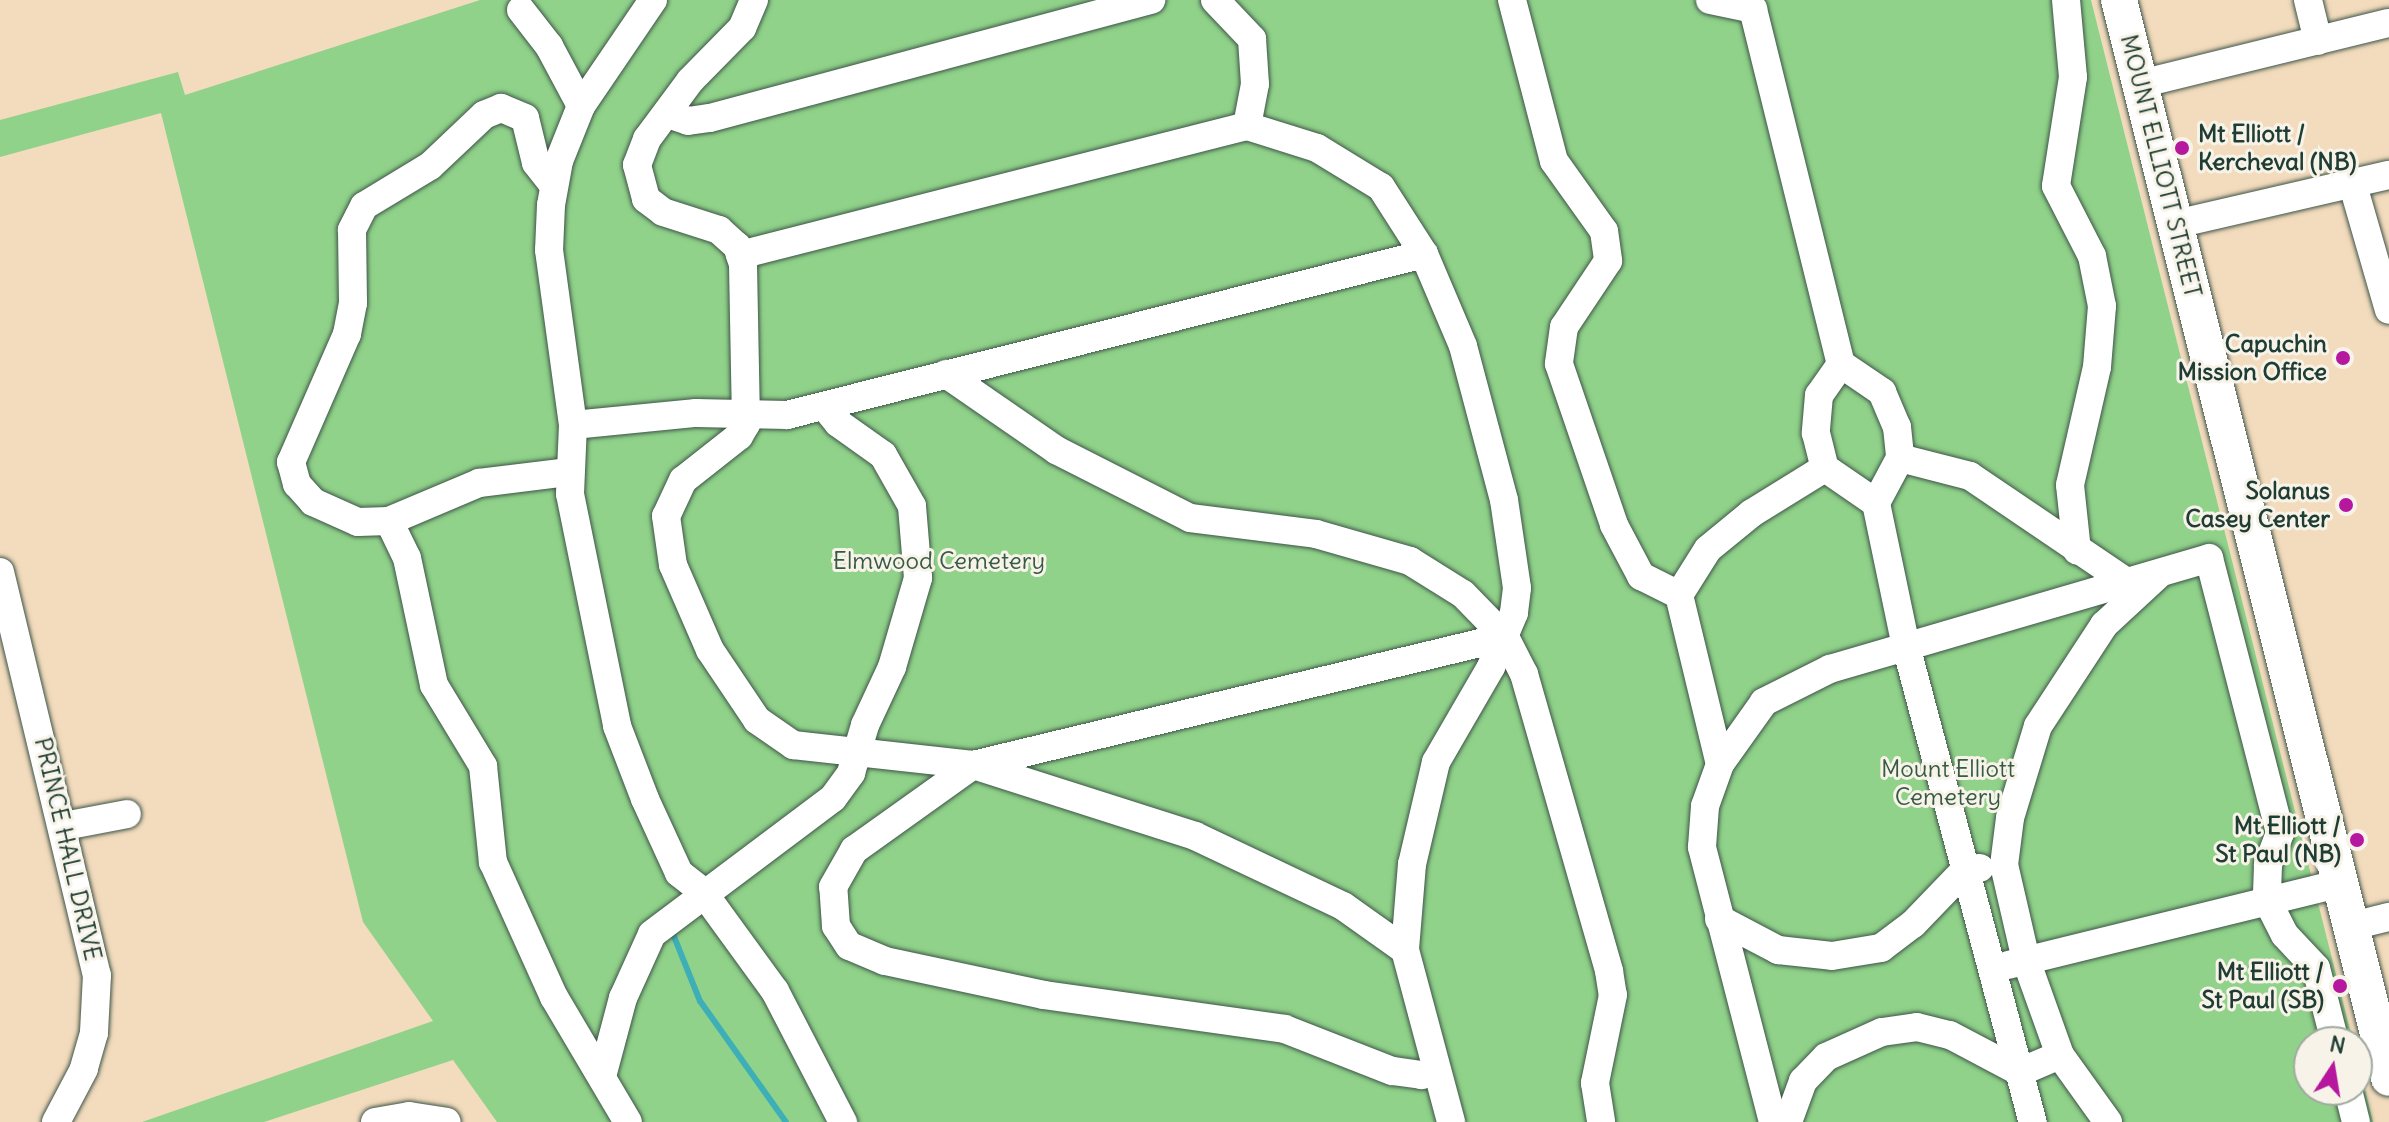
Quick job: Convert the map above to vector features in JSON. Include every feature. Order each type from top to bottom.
[{"type":"main road","name":"MOUNT ELLIOTT STREET","points":[[2119,0],[2389,1078]]},
{"type":"street","points":[[653,0],[581,106],[554,186],[549,250],[573,425],[569,472],[617,726],[679,873],[703,892],[775,991],[843,1122]]},
{"type":"street","points":[[754,0],[733,41],[690,81],[638,157],[642,193],[663,212],[719,230],[740,255],[745,414],[739,436],[703,460],[674,490],[666,529],[673,565],[710,650],[767,730],[793,745],[858,755],[973,765],[1195,836],[1343,906],[1405,950]]},
{"type":"street","points":[[668,114],[688,121],[710,118],[1151,0]]},
{"type":"street","points":[[1215,0],[1252,39],[1255,84],[1247,126]]},
{"type":"street","points":[[1512,0],[1554,161],[1604,231],[1608,261],[1564,327],[1559,364],[1614,525],[1641,576],[1679,595]]},
{"type":"street","points":[[1710,0],[1762,5],[1841,364],[1882,392],[1897,427],[1900,458],[1876,503],[1906,646],[2033,1122]]},
{"type":"street","points":[[2066,0],[2073,77],[2056,186],[2084,233],[2102,306],[2097,367],[2070,485],[2077,551]]},
{"type":"street","points":[[2308,0],[2318,41]]},
{"type":"street","points":[[521,10],[549,46],[581,106]]},
{"type":"street","points":[[2140,84],[2389,23]]},
{"type":"street","points":[[554,186],[536,163],[525,118],[501,108],[484,115],[430,166],[371,199],[354,221],[351,319],[291,462],[303,494],[324,511],[358,522],[389,521],[479,483],[569,472]]},
{"type":"street","points":[[740,255],[1247,126],[1317,148],[1381,187],[1424,254],[1463,346],[1504,500],[1517,588],[1505,637],[1436,762],[1412,864],[1405,950],[1451,1122]]},
{"type":"street","points":[[2176,224],[2389,175]]},
{"type":"street","points":[[2352,182],[2389,310]]},
{"type":"street","points":[[573,425],[696,413],[787,415],[1424,254]]},
{"type":"street","points":[[1841,364],[1819,395],[1816,433],[1825,468],[1876,503]]},
{"type":"street","points":[[946,374],[1056,450],[1190,518],[1316,534],[1410,561],[1463,594],[1505,637],[1524,674],[1609,971],[1613,995],[1582,1079],[1601,1122]]},
{"type":"street","points":[[603,1073],[623,998],[652,934],[703,892],[811,818],[840,789],[858,755],[914,595],[919,541],[907,492],[891,465],[825,407]]},
{"type":"street","points":[[1900,458],[1970,476],[2125,581]]},
{"type":"street","points":[[1720,764],[1679,595],[1708,549],[1752,513],[1825,468]]},
{"type":"street","points":[[389,521],[407,558],[434,685],[483,766],[493,862],[554,997],[603,1073],[628,1122]]},
{"type":"street","points":[[1773,1122],[1702,847],[1705,806],[1720,764],[1764,702],[1830,669],[2209,558],[2280,833],[2268,865],[2267,900],[2285,935],[2316,968],[2331,1026]]},
{"type":"street","points":[[2108,1122],[2060,1055],[2026,960],[2004,865],[2022,770],[2044,714],[2104,625],[2165,569]]},
{"type":"street","name":"PRINCE HALL DRIVE","points":[[0,572],[92,938],[97,1004],[84,1069],[56,1122]]},
{"type":"street","points":[[1436,1071],[1422,1075],[1392,1071],[1285,1029],[959,980],[885,961],[849,946],[836,926],[833,887],[854,850],[973,765],[1505,637]]},
{"type":"street","points":[[64,826],[127,814]]},
{"type":"street","points":[[1719,919],[1778,950],[1832,956],[1881,948],[1913,924],[1965,870],[2004,865]]},
{"type":"street","points":[[1993,969],[2341,883]]},
{"type":"street","points":[[2352,926],[2389,917]]},
{"type":"street","points":[[1788,1122],[1803,1081],[1826,1057],[1882,1032],[1917,1027],[1950,1035],[2020,1072]]},
{"type":"street","points":[[2020,1072],[2060,1055]]},
{"type":"street","points":[[375,1122],[409,1116],[439,1117],[447,1122]]},
{"type":"green space","name":"Elmwood Cemetery","points":[[480,0],[2091,0],[2349,1026],[2293,1026],[2293,1106],[2369,1106],[2373,1122],[497,1122],[453,1060],[264,1122],[142,1122],[433,1021],[363,922],[161,113],[0,157],[0,120],[178,72],[185,95]]},
{"type":"waterway","points":[[671,929],[700,1001],[786,1122]]},
{"type":"place","name":"Mt Elliott / Kercheval (NB)","points":[[2182,148]]},
{"type":"place","name":"Capuchin Mission Office","points":[[2343,358]]},
{"type":"place","name":"Solanus Casey Center","points":[[2346,505]]},
{"type":"place","name":"Mt Elliott / St Paul (NB)","points":[[2357,840]]},
{"type":"place","name":"Mt Elliott / St Paul (SB)","points":[[2340,986]]},
{"type":"park label","name":"Mount Elliott Cemetery","points":[[1948,783]]}]
